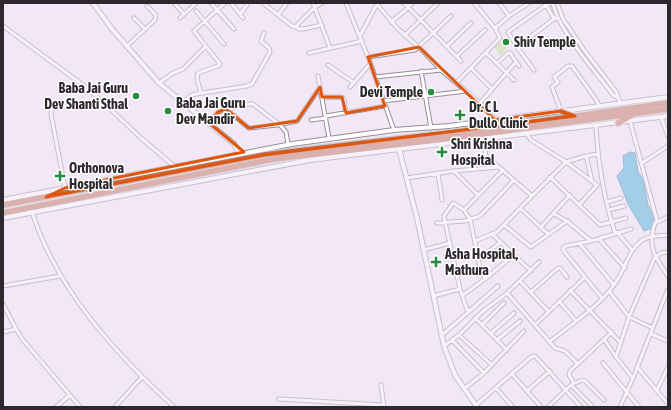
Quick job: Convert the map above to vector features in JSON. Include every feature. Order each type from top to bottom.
[{"type":"highway","points":[[3,205],[271,154],[409,138],[668,103]]},
{"type":"highway","points":[[3,213],[274,159],[438,140],[668,109]]},
{"type":"highway","points":[[560,111],[575,116]]},
{"type":"highway","points":[[618,123],[634,114]]},
{"type":"highway","points":[[46,197],[54,190]]},
{"type":"street","points":[[93,3],[112,29],[159,83],[234,144],[239,153]]},
{"type":"street","points":[[174,3],[184,14]]},
{"type":"street","points":[[180,18],[196,3]]},
{"type":"street","points":[[211,3],[234,29]]},
{"type":"street","points":[[201,93],[197,79],[198,74],[220,65],[194,31],[225,3]]},
{"type":"street","points":[[231,3],[243,18]]},
{"type":"street","points":[[263,3],[292,26],[297,26],[298,29],[322,25]]},
{"type":"street","points":[[278,15],[287,3]]},
{"type":"street","points":[[297,26],[314,5],[322,3]]},
{"type":"street","points":[[346,3],[362,41],[395,132]]},
{"type":"street","points":[[404,3],[461,61]]},
{"type":"street","points":[[391,22],[412,3]]},
{"type":"street","points":[[405,35],[438,3]]},
{"type":"street","points":[[456,83],[500,38],[495,28],[474,3]]},
{"type":"street","points":[[499,3],[510,16]]},
{"type":"street","points":[[495,28],[528,3]]},
{"type":"street","points":[[534,70],[508,32],[546,4],[553,3],[556,19]]},
{"type":"street","points":[[557,3],[563,19],[617,93],[621,103]]},
{"type":"street","points":[[360,36],[376,4],[391,22],[441,70],[480,103],[495,120]]},
{"type":"street","points":[[546,4],[603,82],[613,95],[618,98]]},
{"type":"street","points":[[240,14],[247,5]]},
{"type":"street","points":[[314,5],[330,48]]},
{"type":"street","points":[[127,46],[156,18],[154,13],[147,6]]},
{"type":"street","points":[[196,11],[224,44]]},
{"type":"street","points":[[368,57],[412,50],[418,47],[451,16]]},
{"type":"street","points":[[134,18],[145,29]]},
{"type":"street","points":[[517,47],[556,19]]},
{"type":"street","points":[[447,46],[471,23]]},
{"type":"street","points":[[3,26],[91,91],[141,138],[174,166]]},
{"type":"street","points":[[457,56],[485,30]]},
{"type":"street","points":[[184,102],[192,95],[252,84],[270,52],[270,50],[261,41],[264,33]]},
{"type":"street","points":[[572,40],[576,37]]},
{"type":"street","points":[[309,53],[362,41]]},
{"type":"street","points":[[159,83],[183,69],[206,46]]},
{"type":"street","points":[[486,53],[514,80]]},
{"type":"street","points":[[497,63],[508,53],[510,53],[519,66]]},
{"type":"street","points":[[480,103],[516,62]]},
{"type":"street","points":[[350,87],[370,64]]},
{"type":"street","points":[[328,65],[354,83]]},
{"type":"street","points":[[560,111],[552,87],[558,82],[554,77],[568,66],[572,66],[599,106]]},
{"type":"street","points":[[471,68],[492,89]]},
{"type":"street","points":[[375,77],[441,70]]},
{"type":"street","points":[[421,71],[431,128]]},
{"type":"street","points":[[318,76],[329,138]]},
{"type":"street","points":[[603,82],[607,79]]},
{"type":"street","points":[[226,109],[250,128],[297,121],[320,87]]},
{"type":"street","points":[[383,101],[466,91]]},
{"type":"street","points":[[322,97],[342,97],[344,100],[346,113]]},
{"type":"street","points":[[3,200],[288,144],[329,138],[431,128],[668,97]]},
{"type":"street","points":[[64,188],[51,114],[52,109],[54,107],[101,100]]},
{"type":"street","points":[[209,123],[218,112],[246,104],[253,104],[280,124],[286,132],[288,144]]},
{"type":"street","points":[[311,120],[385,106]]},
{"type":"street","points":[[3,218],[310,160],[483,140],[668,116]]},
{"type":"street","points":[[661,117],[668,136]]},
{"type":"street","points":[[630,121],[657,221]]},
{"type":"street","points":[[596,126],[598,154],[611,222],[616,233],[632,250]]},
{"type":"street","points":[[527,134],[531,140],[566,162],[596,185],[580,204]]},
{"type":"street","points":[[483,140],[486,156],[532,196]]},
{"type":"street","points":[[642,163],[668,146]]},
{"type":"street","points":[[399,149],[424,250],[441,336],[455,375],[464,389],[476,406],[533,356],[537,357],[581,407]]},
{"type":"street","points":[[475,241],[492,234],[504,225],[566,162],[598,154]]},
{"type":"street","points":[[586,156],[592,181]]},
{"type":"street","points":[[406,178],[454,171],[499,167]]},
{"type":"street","points":[[464,210],[503,170]]},
{"type":"street","points":[[454,171],[478,195]]},
{"type":"street","points":[[438,173],[442,200]]},
{"type":"street","points":[[550,177],[580,204],[600,225],[626,218]]},
{"type":"street","points":[[438,223],[465,221],[480,216],[514,180]]},
{"type":"street","points":[[541,227],[570,195]]},
{"type":"street","points":[[607,202],[621,198]]},
{"type":"street","points":[[468,311],[460,289],[444,216],[453,203],[464,210],[470,219],[480,267],[485,279]]},
{"type":"street","points":[[609,210],[624,206]]},
{"type":"street","points":[[520,208],[548,234]]},
{"type":"street","points":[[32,212],[46,248],[60,276],[83,309],[142,377],[174,407]]},
{"type":"street","points":[[554,214],[567,221],[592,241]]},
{"type":"street","points":[[668,217],[657,221],[654,224],[652,236],[652,246],[655,257],[668,276]]},
{"type":"street","points":[[504,225],[531,246],[567,221]]},
{"type":"street","points":[[602,298],[563,250],[563,248],[631,229]]},
{"type":"street","points":[[492,234],[531,271]]},
{"type":"street","points":[[549,342],[590,309],[614,285],[625,268],[632,250],[643,239],[652,236],[668,236]]},
{"type":"street","points":[[599,238],[625,268]]},
{"type":"street","points":[[424,250],[450,243]]},
{"type":"street","points":[[478,259],[500,243]]},
{"type":"street","points":[[580,244],[614,285]]},
{"type":"street","points":[[616,357],[629,317],[655,257],[668,252]]},
{"type":"street","points":[[463,295],[514,255]]},
{"type":"street","points":[[444,346],[459,335],[475,318],[507,293],[539,262]]},
{"type":"street","points":[[456,271],[480,267]]},
{"type":"street","points":[[531,292],[558,268],[560,268],[567,277]]},
{"type":"street","points":[[3,286],[60,276]]},
{"type":"street","points":[[535,325],[585,277]]},
{"type":"street","points":[[520,281],[548,311]]},
{"type":"street","points":[[441,336],[498,286]]},
{"type":"street","points":[[433,296],[460,289]]},
{"type":"street","points":[[620,407],[634,378],[668,289]]},
{"type":"street","points":[[570,290],[590,309],[621,343]]},
{"type":"street","points":[[608,291],[629,317],[654,328]]},
{"type":"street","points":[[507,293],[549,342],[557,349],[567,352],[578,364]]},
{"type":"street","points":[[559,301],[576,321]]},
{"type":"street","points":[[482,325],[504,303]]},
{"type":"street","points":[[3,304],[16,329],[26,343],[80,407]]},
{"type":"street","points":[[491,333],[514,313]]},
{"type":"street","points":[[475,318],[507,350]]},
{"type":"street","points":[[497,340],[520,321]]},
{"type":"street","points":[[3,332],[16,329]]},
{"type":"street","points":[[464,389],[484,373],[524,331]]},
{"type":"street","points":[[593,407],[573,384],[568,373],[612,332]]},
{"type":"street","points":[[651,334],[668,341]]},
{"type":"street","points":[[459,335],[492,365]]},
{"type":"street","points":[[452,340],[484,373]]},
{"type":"street","points":[[604,340],[634,378]]},
{"type":"street","points":[[603,363],[639,407]]},
{"type":"street","points":[[657,390],[668,367]]},
{"type":"street","points":[[638,368],[668,404]]},
{"type":"street","points":[[527,391],[550,371]]},
{"type":"street","points":[[512,374],[541,407]]},
{"type":"street","points":[[115,407],[142,377]]},
{"type":"street","points":[[548,407],[573,384],[584,380],[604,400]]},
{"type":"street","points":[[279,399],[384,406],[381,385]]},
{"type":"street","points":[[496,388],[513,407]]},
{"type":"street","points":[[56,407],[70,395]]},
{"type":"highlighted area","points":[[419,47],[495,120],[561,111],[575,116],[264,155],[46,197],[65,188],[244,152],[209,123],[218,112],[226,109],[249,128],[297,121],[320,87],[322,97],[342,97],[346,113],[385,106],[368,57]]},
{"type":"green space","points":[[503,40],[508,47],[500,56],[494,47]]},
{"type":"water","points":[[630,152],[635,153],[638,172],[643,179],[648,205],[654,217],[654,224],[652,228],[644,231],[628,204],[617,176],[624,168],[623,156]]},
{"type":"place","name":"Shiv Temple","points":[[506,42]]},
{"type":"place","name":"Devi Temple","points":[[431,92]]},
{"type":"place","name":"Baba Jai Guru Dev Shanti Sthal","points":[[136,96]]},
{"type":"place","name":"Baba Jai Guru Dev Mandir","points":[[168,111]]},
{"type":"place","name":"Dr. C L Dullo Clinic","points":[[460,115]]},
{"type":"place","name":"Shri Krishna Hospital","points":[[442,152]]},
{"type":"place","name":"Orthonova Hospital","points":[[60,176]]},
{"type":"place","name":"Asha Hospital, Mathura","points":[[436,262]]}]
